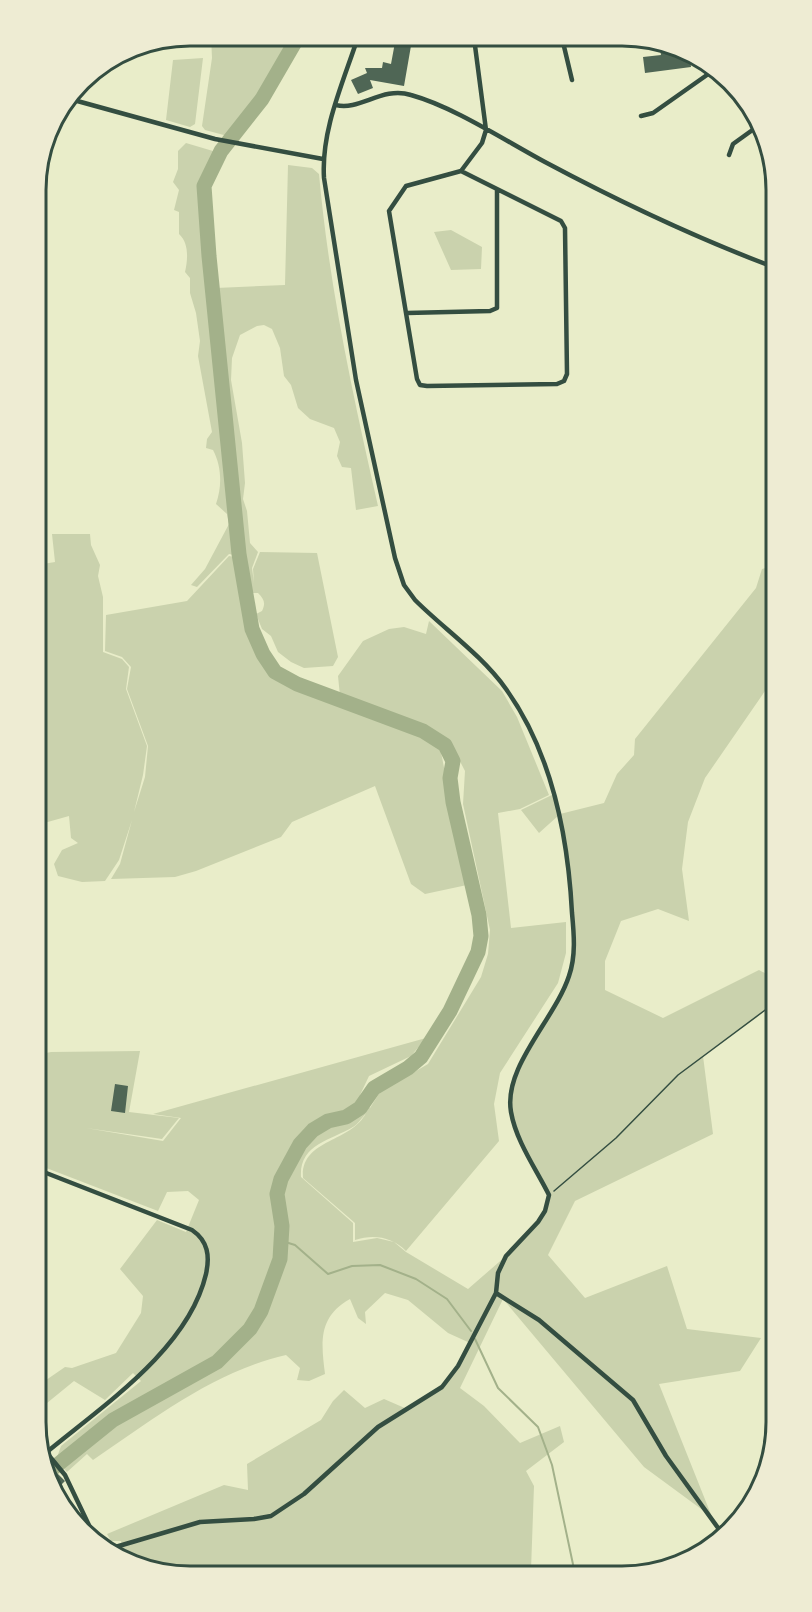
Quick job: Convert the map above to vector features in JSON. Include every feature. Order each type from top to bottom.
[{"type":"street","points":[[118,1546],[200,1522],[254,1520],[285,1509],[318,1483],[378,1426],[442,1387],[459,1366],[496,1293],[498,1273],[506,1256],[538,1222],[545,1211],[549,1195],[518,1135],[510,1101],[516,1076],[563,990],[572,962],[572,899],[560,814],[529,727],[506,688],[415,600],[401,578],[356,380],[328,217],[323,159],[326,135],[355,46]]},
{"type":"street","points":[[461,171],[561,221],[565,228],[567,374],[564,381],[557,384],[420,385],[417,379],[389,220],[391,203],[406,186],[461,171],[482,143],[486,130],[475,46]]},
{"type":"street","points":[[564,46],[572,80]]},
{"type":"street","points":[[641,116],[653,113],[707,75]]},
{"type":"street","points":[[336,105],[354,105],[377,95],[395,92],[411,95],[486,130],[671,225],[766,264]]},
{"type":"street","points":[[78,101],[215,139],[323,159]]},
{"type":"street","points":[[729,155],[733,144],[752,130]]},
{"type":"street","points":[[407,313],[489,311],[496,308],[497,190]]},
{"type":"street","points":[[46,1173],[192,1230],[206,1244],[208,1263],[192,1310],[157,1358],[134,1381],[50,1450]]},
{"type":"street","points":[[496,1293],[539,1320],[633,1400],[666,1456],[718,1527]]},
{"type":"street","points":[[51,1460],[61,1470],[75,1493],[88,1522]]},
{"type":"path","points":[[549,1195],[616,1138],[678,1075],[765,1010]]},
{"type":"green space","points":[[211,46],[298,46],[269,95],[235,138],[205,130],[202,126],[212,58]]},
{"type":"green space","points":[[203,58],[195,124],[190,127],[166,120],[173,60]]},
{"type":"green space","points":[[186,143],[223,154],[207,187],[216,288],[285,285],[288,165],[312,168],[319,174],[335,299],[378,506],[356,510],[351,468],[342,467],[337,456],[340,442],[334,428],[310,419],[298,408],[291,385],[284,376],[280,348],[272,329],[264,325],[257,326],[240,335],[232,358],[231,380],[242,443],[245,483],[243,499],[247,511],[250,543],[258,552],[252,568],[254,583],[253,569],[260,552],[317,553],[338,657],[333,666],[304,668],[278,652],[271,636],[262,629],[256,614],[262,611],[263,599],[258,593],[251,593],[251,582],[245,577],[234,555],[229,554],[197,587],[191,585],[205,569],[229,524],[227,514],[216,504],[220,484],[218,463],[213,450],[206,448],[207,439],[212,432],[198,356],[200,341],[190,293],[190,278],[185,272],[186,247],[179,234],[179,212],[174,210],[179,190],[173,182],[178,169],[178,151]]},
{"type":"green space","points":[[451,230],[482,247],[481,269],[451,270],[434,232]]},
{"type":"green space","points":[[52,534],[90,534],[91,545],[100,565],[98,576],[103,597],[103,652],[122,659],[129,667],[126,689],[147,746],[134,812],[145,777],[148,746],[127,689],[131,667],[122,657],[105,651],[106,615],[187,601],[229,556],[234,557],[243,609],[253,640],[272,668],[286,681],[435,741],[440,747],[467,885],[425,894],[411,884],[375,786],[292,822],[281,837],[196,871],[175,877],[111,879],[120,864],[132,820],[119,860],[105,881],[82,882],[58,876],[54,864],[62,850],[78,843],[71,838],[69,816],[46,822],[47,563],[55,562]]},
{"type":"green space","points":[[766,568],[766,690],[705,778],[688,822],[682,869],[689,921],[658,909],[621,921],[605,961],[605,990],[663,1018],[759,970],[765,973],[765,1010],[703,1056],[713,1134],[575,1201],[548,1255],[585,1298],[667,1266],[687,1329],[761,1338],[740,1371],[659,1384],[712,1517],[644,1467],[503,1299],[460,1388],[484,1406],[520,1443],[560,1426],[564,1442],[526,1471],[534,1486],[531,1566],[190,1566],[153,1561],[123,1549],[121,1541],[111,1541],[107,1534],[224,1485],[248,1490],[247,1464],[321,1420],[333,1401],[344,1390],[365,1408],[384,1399],[407,1409],[448,1380],[470,1343],[448,1333],[408,1300],[385,1293],[365,1312],[366,1324],[358,1318],[350,1299],[332,1314],[324,1331],[325,1374],[309,1381],[297,1380],[300,1368],[286,1355],[259,1363],[185,1398],[93,1460],[87,1454],[67,1472],[56,1460],[61,1446],[141,1381],[133,1373],[105,1400],[74,1381],[46,1404],[46,1380],[65,1367],[72,1368],[116,1353],[141,1313],[143,1296],[120,1269],[157,1220],[186,1232],[199,1200],[188,1191],[167,1192],[158,1211],[46,1168],[46,1053],[140,1051],[129,1112],[179,1118],[162,1139],[86,1128],[163,1141],[181,1118],[153,1114],[426,1038],[411,1056],[369,1076],[360,1095],[370,1108],[380,1092],[428,1064],[481,977],[488,954],[490,930],[463,804],[465,771],[449,740],[377,708],[340,696],[338,676],[363,641],[389,629],[404,627],[426,634],[429,621],[502,691],[517,717],[549,795],[520,809],[498,813],[511,928],[566,922],[566,953],[558,983],[500,1073],[494,1104],[499,1141],[406,1251],[394,1242],[406,1252],[468,1289],[506,1256],[545,1211],[549,1195],[518,1135],[510,1101],[516,1076],[557,1002],[572,962],[573,919],[559,815],[539,833],[521,810],[554,794],[560,814],[604,803],[617,774],[634,755],[635,739],[756,588],[762,569]],"holes":[[[366,1113],[359,1123],[349,1130],[318,1148],[309,1156],[304,1165],[303,1178],[355,1223],[355,1240],[376,1237],[393,1242],[377,1238],[353,1242],[353,1223],[301,1177],[302,1166],[310,1151],[317,1145],[353,1127]]]},
{"type":"building","points":[[394,46],[411,46],[404,86],[370,80],[373,88],[358,94],[351,80],[367,73],[365,68],[382,68],[383,62],[391,64]]},
{"type":"building","points":[[660,52],[668,54],[685,61],[691,67],[645,73],[643,57],[661,55]]},
{"type":"building","points":[[115,1084],[128,1086],[125,1113],[111,1111]]},
{"type":"building","points":[[56,1472],[65,1481],[61,1485]]},
{"type":"waterway","points":[[54,1468],[113,1420],[217,1362],[250,1329],[261,1311],[280,1259],[282,1226],[277,1194],[281,1179],[300,1144],[313,1130],[328,1121],[346,1117],[360,1108],[374,1088],[408,1068],[421,1057],[450,1011],[478,952],[481,936],[479,915],[453,802],[450,778],[453,761],[445,745],[423,731],[297,684],[275,672],[263,654],[252,629],[239,554],[204,186],[221,151],[262,99],[293,46]]},
{"type":"waterway","points":[[282,1241],[295,1245],[328,1274],[352,1266],[380,1265],[416,1279],[447,1299],[471,1331]]},
{"type":"waterway","points":[[475,1339],[498,1388],[538,1427],[552,1465],[573,1566]]}]
